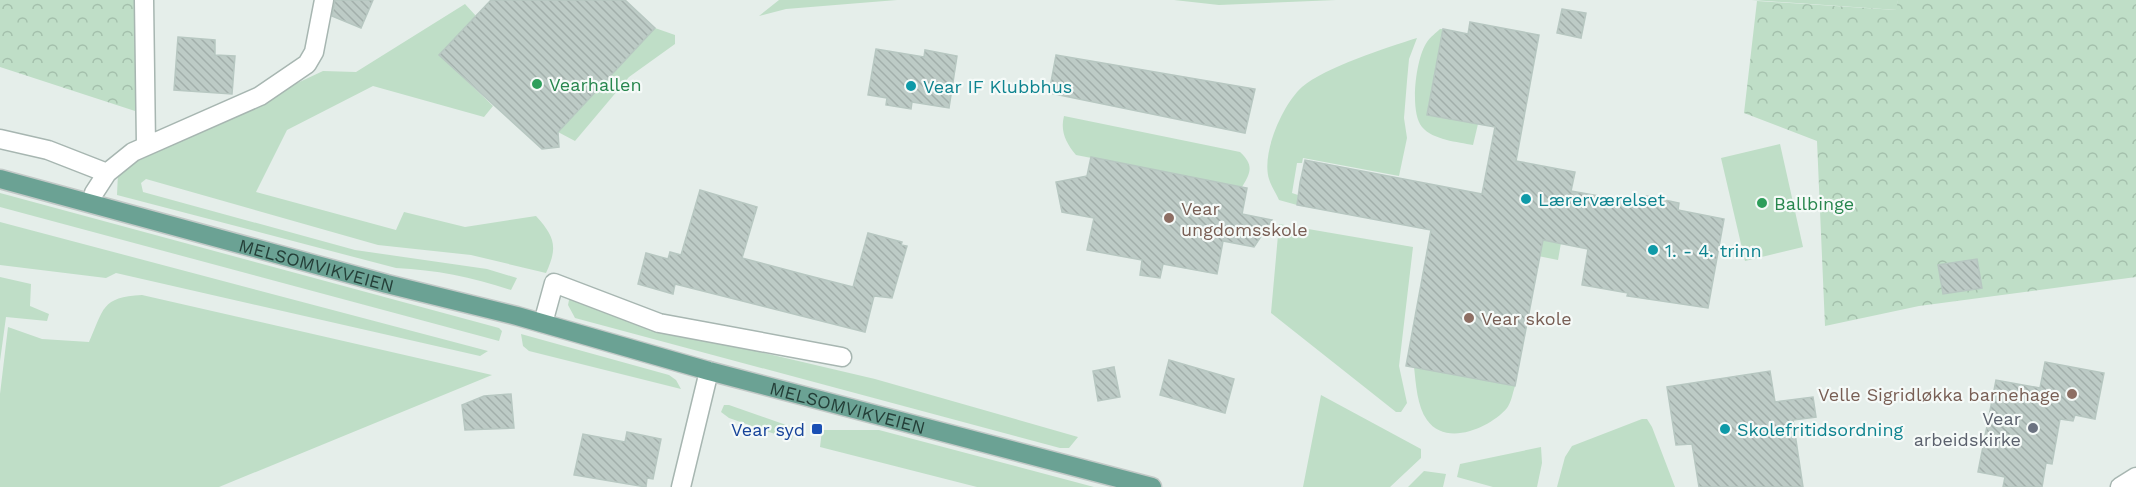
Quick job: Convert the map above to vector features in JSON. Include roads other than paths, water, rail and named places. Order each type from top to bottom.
[{"type":"main road","name":"MELSOMVIKVEIEN","points":[[0,179],[92,202],[387,284],[543,323],[709,371],[1152,487]]},
{"type":"street","points":[[144,0],[146,145]]},
{"type":"street","points":[[92,202],[94,193],[107,173],[146,145],[260,96],[307,64],[314,52],[324,0]]},
{"type":"street","points":[[0,139],[48,150],[107,173]]},
{"type":"street","points":[[543,323],[554,283],[659,323],[842,357]]},
{"type":"street","points":[[681,487],[709,371]]},
{"type":"street","points":[[2120,487],[2136,477]]},
{"type":"place","name":"Vearhallen","points":[[537,84]]},
{"type":"place","name":"Vear IF Klubbhus","points":[[911,86]]},
{"type":"place","name":"Lærerværelset","points":[[1526,199]]},
{"type":"place","name":"Ballbinge","points":[[1762,203]]},
{"type":"place","name":"Vear ungdomsskole","points":[[1169,218]]},
{"type":"place","name":"1. - 4. trinn","points":[[1653,250]]},
{"type":"place","name":"Vear skole","points":[[1469,318]]},
{"type":"place","name":"Velle Sigridløkka barnehage","points":[[2072,394]]},
{"type":"place","name":"Vear arbeidskirke","points":[[2033,428]]},
{"type":"place","name":"Vear syd","points":[[817,429]]},
{"type":"place","name":"Skolefritidsordning","points":[[1725,429]]}]
